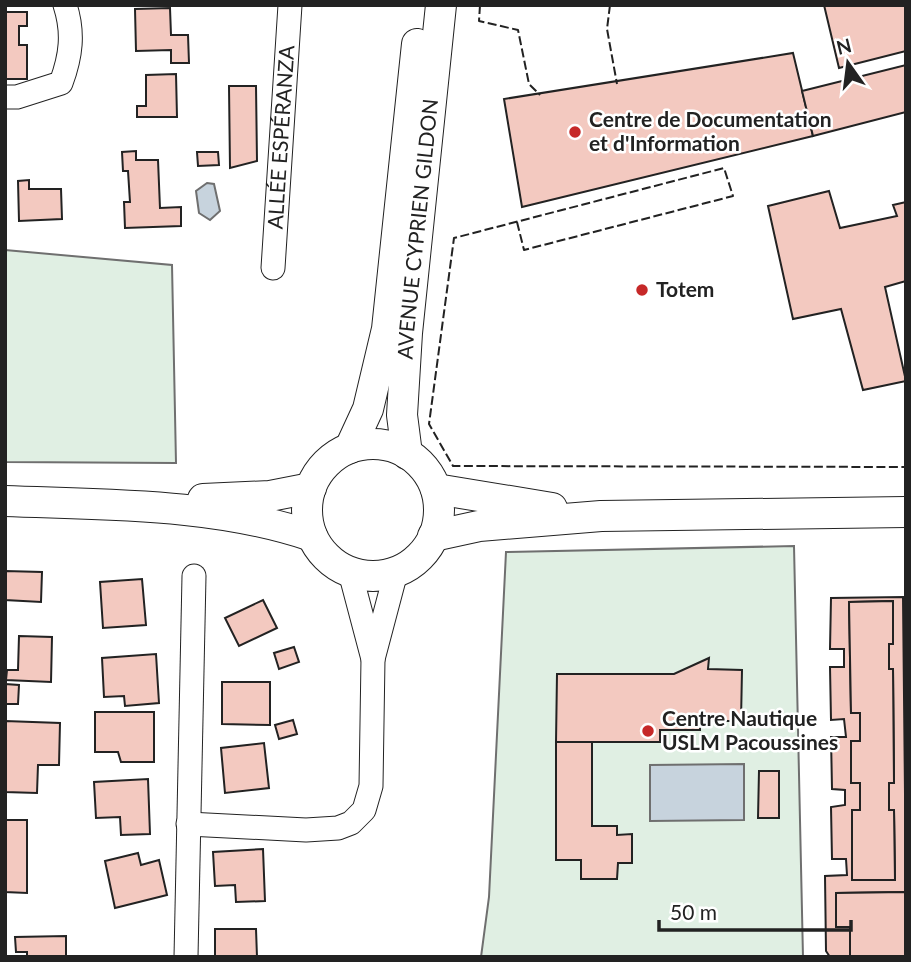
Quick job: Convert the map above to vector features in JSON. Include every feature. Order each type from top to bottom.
[{"type":"street","points":[[5,97],[17,97],[61,83],[70,57],[71,23],[65,5]]},
{"type":"street","name":"ALLÉE ESPÉRANZA","points":[[272,268],[290,5]]},
{"type":"street","name":"AVENUE CYPRIEN GILDON","points":[[350,448],[368,409],[387,329],[421,5]]},
{"type":"street","name":"AVENUE CYPRIEN GILDON","points":[[407,454],[402,415],[407,333],[441,5]]},
{"type":"street","points":[[375,444],[407,454],[419,463],[436,489],[439,513],[433,537],[418,558],[396,572],[379,576],[350,572],[330,561],[312,537],[307,514],[311,488],[329,461],[350,448],[375,444]]},
{"type":"street","points":[[94,504],[270,496],[311,488]]},
{"type":"street","points":[[436,489],[601,516]]},
{"type":"street","points":[[5,501],[94,504],[210,513],[273,523],[312,537]]},
{"type":"street","points":[[433,537],[479,526],[601,516],[906,512]]},
{"type":"street","points":[[350,572],[373,659]]},
{"type":"street","points":[[188,824],[306,830],[338,828],[360,816],[371,786],[373,659],[396,572]]},
{"type":"street","points":[[186,957],[194,576]]},
{"type":"green space","points":[[5,250],[172,265],[176,463],[5,462]]},
{"type":"green space","name":"Centre Nautique USLM Pacoussines","points":[[794,546],[803,957],[481,957],[489,897],[506,552]]},
{"type":"shaded area","points":[[207,183],[214,184],[220,211],[210,220],[199,213],[196,191]]},
{"type":"shaded area","points":[[744,764],[744,820],[650,821],[650,765]]},
{"type":"building","points":[[824,5],[906,5],[906,51],[839,68]]},
{"type":"building","points":[[170,8],[171,35],[188,35],[189,63],[171,63],[171,50],[136,51],[135,9]]},
{"type":"building","points":[[5,12],[27,12],[27,26],[19,26],[19,45],[27,45],[27,79],[5,79]]},
{"type":"building","points":[[793,53],[813,136],[522,207],[504,99]]},
{"type":"building","points":[[906,65],[906,112],[813,136],[802,91]]},
{"type":"building","points":[[176,74],[177,117],[137,117],[137,106],[146,106],[146,75]]},
{"type":"building","points":[[229,86],[256,86],[257,161],[230,168]]},
{"type":"building","points":[[136,151],[136,160],[158,160],[160,208],[181,207],[181,226],[125,228],[124,202],[130,202],[128,171],[123,171],[122,152]]},
{"type":"building","points":[[197,152],[218,152],[219,165],[198,166]]},
{"type":"building","points":[[29,180],[29,189],[61,189],[62,219],[19,221],[18,181]]},
{"type":"building","points":[[829,191],[840,228],[897,216],[893,205],[906,202],[906,281],[885,287],[906,381],[863,390],[841,309],[793,319],[768,206]]},
{"type":"building","points":[[5,571],[42,572],[41,602],[5,600]]},
{"type":"building","points":[[142,579],[146,625],[103,628],[100,582]]},
{"type":"building","points":[[903,597],[906,892],[836,893],[836,927],[850,927],[850,957],[830,957],[826,951],[825,876],[847,875],[846,859],[832,859],[831,807],[845,805],[845,790],[832,789],[831,737],[846,737],[844,719],[831,720],[830,667],[844,667],[844,649],[830,649],[831,598]],"holes":[[[893,601],[893,644],[889,644],[889,669],[893,669],[894,783],[889,783],[889,810],[894,810],[895,880],[852,880],[852,810],[860,810],[860,783],[851,783],[851,741],[860,741],[860,713],[851,713],[849,602]]]},
{"type":"building","points":[[263,600],[277,628],[239,646],[225,618]]},
{"type":"building","points":[[893,601],[893,644],[889,644],[889,669],[893,669],[894,783],[889,783],[889,810],[894,810],[895,880],[852,880],[852,810],[860,810],[860,783],[851,783],[851,741],[860,741],[860,713],[851,713],[849,602]]},
{"type":"building","points":[[19,636],[52,637],[51,682],[6,680],[7,670],[18,670]]},
{"type":"building","points":[[294,647],[299,662],[279,669],[274,653]]},
{"type":"building","points":[[156,654],[159,703],[125,706],[124,696],[104,697],[102,658]]},
{"type":"building","points":[[709,658],[708,669],[742,670],[741,721],[700,721],[700,730],[660,730],[660,742],[556,742],[557,674],[674,674]]},
{"type":"building","points":[[222,682],[270,682],[270,725],[222,724]]},
{"type":"building","points":[[5,684],[19,685],[18,704],[5,704]]},
{"type":"building","points":[[95,712],[154,712],[154,762],[121,762],[118,752],[95,752]]},
{"type":"building","points":[[293,720],[297,734],[279,739],[275,725]]},
{"type":"building","points":[[5,721],[60,723],[59,765],[38,765],[37,793],[5,792]]},
{"type":"building","points":[[556,742],[592,742],[592,826],[617,826],[617,835],[632,834],[632,863],[618,863],[617,879],[581,879],[581,860],[556,860]]},
{"type":"building","points":[[264,743],[269,788],[225,793],[221,748]]},
{"type":"building","points":[[759,771],[779,771],[779,818],[758,818]]},
{"type":"building","points":[[148,779],[150,834],[121,835],[120,817],[96,818],[94,782]]},
{"type":"building","points":[[5,820],[27,820],[27,893],[5,892]]},
{"type":"building","points":[[263,849],[265,901],[236,902],[235,885],[215,886],[213,852]]},
{"type":"building","points":[[138,853],[141,865],[159,860],[167,895],[115,908],[105,861]]},
{"type":"building","points":[[906,892],[906,957],[850,957],[850,927],[836,927],[836,893]]},
{"type":"building","points":[[215,929],[256,929],[257,957],[215,957]]},
{"type":"building","points":[[66,936],[66,957],[27,957],[27,952],[16,952],[15,937]]},
{"type":"fence","points":[[480,5],[479,21],[518,30],[529,84],[540,95]]},
{"type":"fence","points":[[610,5],[607,29],[617,84]]},
{"type":"fence","points":[[517,222],[524,250],[733,196],[724,168],[454,238],[429,424],[453,466],[906,467]]},
{"type":"place","name":"Centre de Documentation et d'Information","points":[[575,132]]},
{"type":"place","name":"Totem","points":[[642,290]]},
{"type":"place","name":"Centre Nautique USLM Pacoussines","points":[[648,731]]}]
